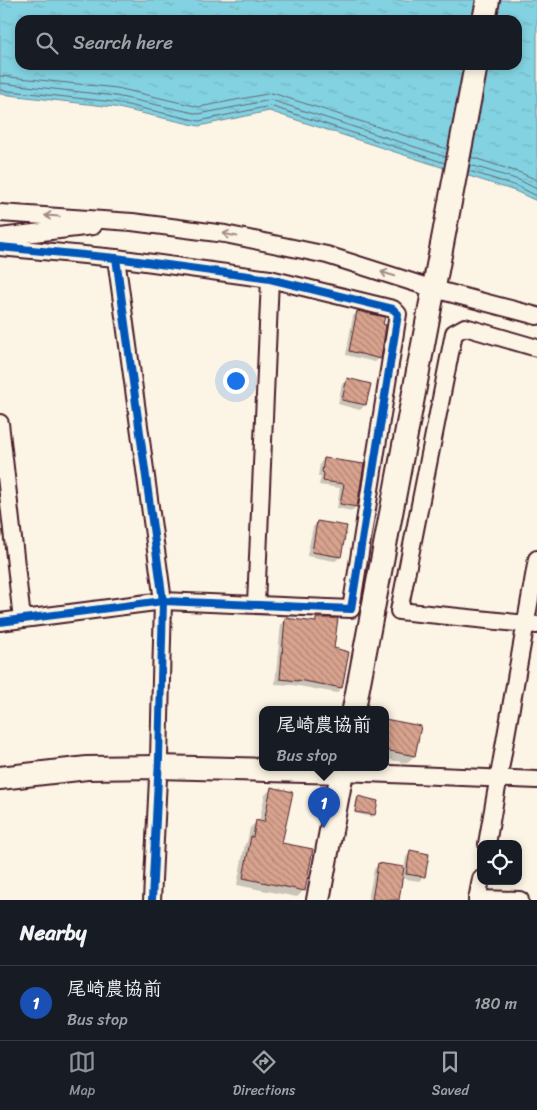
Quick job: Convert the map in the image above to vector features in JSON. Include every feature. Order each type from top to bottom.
[{"type":"street","points":[[485,15],[488,0]]},
{"type":"street","points":[[355,706],[475,70]]},
{"type":"street","points":[[0,213],[132,222],[225,234],[327,256],[436,283],[537,316]]},
{"type":"street","points":[[0,237],[132,222]]},
{"type":"street","points":[[0,247],[116,258],[270,279],[393,309],[398,314],[351,609],[163,601],[0,622]]},
{"type":"street","points":[[116,258],[163,601],[152,900]]},
{"type":"street","points":[[256,604],[270,279]]},
{"type":"street","points":[[531,624],[399,611],[454,333],[465,327],[537,348]]},
{"type":"street","points":[[0,423],[22,618]]},
{"type":"street","points":[[488,840],[531,624],[537,559]]},
{"type":"street","points":[[0,778],[87,768],[259,768]]},
{"type":"street","points":[[318,900],[343,771]]},
{"type":"street","points":[[374,771],[537,780]]},
{"type":"street","points":[[480,885],[477,900],[520,900]]},
{"type":"water","points":[[0,0],[537,0],[537,201],[515,191],[269,111],[199,126],[114,107],[0,94]]},
{"type":"building","points":[[357,311],[385,317],[383,324],[386,325],[381,359],[349,351]]},
{"type":"building","points":[[347,378],[371,384],[366,405],[342,400]]},
{"type":"building","points":[[324,458],[364,464],[357,507],[340,504],[344,484],[323,481]]},
{"type":"building","points":[[317,521],[347,526],[341,557],[312,552]]},
{"type":"building","points":[[285,618],[316,622],[316,618],[338,618],[334,648],[349,652],[342,688],[298,680],[280,679]]},
{"type":"building","points":[[389,720],[421,726],[415,756],[389,751]]},
{"type":"building","points":[[271,787],[293,792],[282,843],[313,849],[305,891],[243,878],[251,836],[253,837],[256,820],[264,822]]},
{"type":"building","points":[[358,796],[378,801],[375,815],[355,812]]},
{"type":"building","points":[[410,850],[429,854],[425,877],[406,874]]},
{"type":"building","points":[[378,863],[404,867],[399,900],[372,900]]},
{"type":"cycle path","points":[[0,247],[116,258],[270,279],[393,309],[398,314],[351,609],[163,601],[0,622]]},
{"type":"cycle path","points":[[116,258],[163,601],[159,758],[152,900]]},
{"type":"place","name":"尾崎農協前","points":[[324,828]]}]
